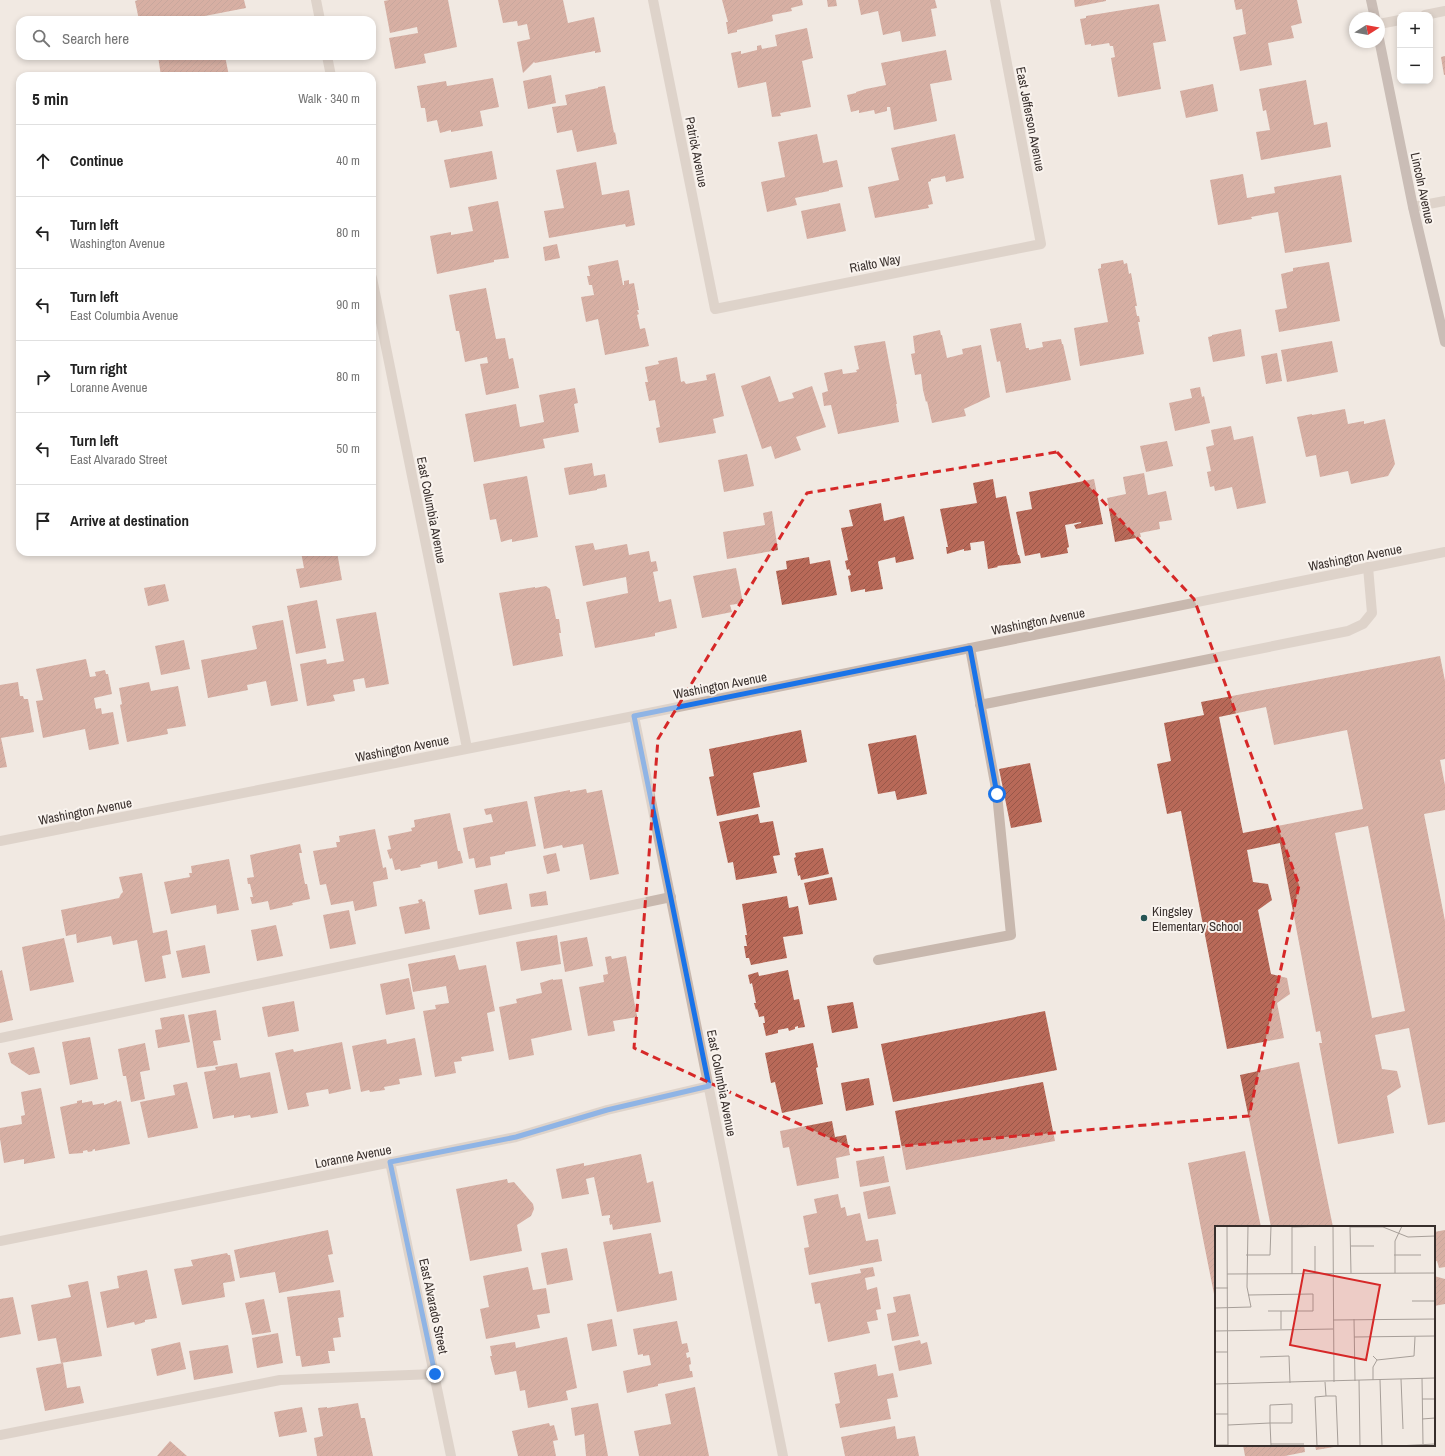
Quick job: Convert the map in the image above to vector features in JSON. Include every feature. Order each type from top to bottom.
[{"type":"street","points":[[316,0],[319,16]]},
{"type":"street","name":"Patrick Avenue","points":[[653,0],[715,309]]},
{"type":"street","name":"East Jefferson Avenue","points":[[995,0],[1041,244]]},
{"type":"street","points":[[1371,0],[1374,12]]},
{"type":"street","points":[[1433,13],[1445,11]]},
{"type":"street","points":[[1385,23],[1397,21]]},
{"type":"street","name":"Lincoln Avenue","points":[[1381,48],[1413,207],[1445,342]]},
{"type":"street","points":[[328,60],[330,72]]},
{"type":"street","points":[[1413,207],[1445,201]]},
{"type":"street","name":"Rialto Way","points":[[715,309],[1041,244]]},
{"type":"street","name":"East Columbia Avenue","points":[[376,298],[467,748]]},
{"type":"street","name":"Washington Avenue","points":[[0,841],[634,716],[1445,552]]},
{"type":"street","points":[[980,705],[1348,631],[1363,624],[1372,613],[1368,567]]},
{"type":"street","points":[[878,960],[1011,936],[997,794],[970,648]]},
{"type":"street","name":"East Columbia Avenue","points":[[634,716],[783,1456]]},
{"type":"street","points":[[0,1038],[671,897]]},
{"type":"street","name":"Loranne Avenue","points":[[0,1241],[516,1137],[607,1110],[709,1086]]},
{"type":"street","name":"East Alvarado Street","points":[[390,1162],[451,1456]]},
{"type":"street","points":[[0,1435],[280,1380],[435,1374]]},
{"type":"highlighted area","points":[[1057,452],[1194,599],[1299,885],[1249,1116],[856,1150],[634,1048],[658,739],[807,493]]},
{"type":"building","points":[[244,0],[246,8],[205,16],[138,16],[135,1]]},
{"type":"building","points":[[448,0],[457,47],[424,54],[426,63],[395,69],[389,38],[418,33],[417,27],[390,33],[384,1]]},
{"type":"building","points":[[498,0],[563,0],[568,23],[594,17],[601,52],[595,53],[595,51],[534,62],[523,73],[517,42],[530,39],[527,24],[518,26],[517,21],[503,23]]},
{"type":"building","points":[[722,0],[802,0],[803,5],[791,8],[792,11],[772,15],[773,21],[737,30],[737,32],[728,34],[726,22],[728,22]]},
{"type":"building","points":[[827,0],[836,0],[837,6],[828,7]]},
{"type":"building","points":[[858,0],[935,0],[937,8],[931,9],[936,36],[902,42],[900,31],[883,35],[878,11],[861,15]]},
{"type":"building","points":[[1074,0],[1106,0],[1106,1],[1075,7]]},
{"type":"building","points":[[1234,0],[1297,0],[1302,23],[1291,26],[1294,38],[1268,43],[1272,65],[1240,71],[1233,37],[1246,34],[1242,9],[1236,10]]},
{"type":"building","points":[[1159,4],[1166,41],[1153,43],[1161,89],[1118,97],[1111,58],[1115,57],[1113,46],[1110,46],[1109,43],[1091,46],[1091,44],[1085,45],[1080,19],[1086,18],[1086,16]]},
{"type":"building","points":[[807,28],[813,58],[802,61],[811,107],[780,113],[781,116],[772,117],[766,82],[738,88],[731,53],[741,51],[741,54],[757,50],[757,46],[761,45],[762,49],[777,46],[775,35]]},
{"type":"building","points":[[946,50],[952,80],[930,84],[937,121],[894,130],[890,107],[887,107],[887,111],[875,114],[874,110],[859,113],[859,110],[851,112],[847,95],[886,85],[881,63]]},
{"type":"building","points":[[1445,56],[1445,75],[1444,75],[1441,57]]},
{"type":"building","points":[[159,60],[226,60],[228,72],[160,72]]},
{"type":"building","points":[[551,75],[556,103],[528,109],[523,81]]},
{"type":"building","points":[[493,78],[499,107],[480,111],[483,126],[440,133],[437,120],[427,122],[425,108],[421,108],[417,86],[446,81],[447,86]]},
{"type":"building","points":[[1306,80],[1314,125],[1327,122],[1331,147],[1261,160],[1256,132],[1270,130],[1266,110],[1263,111],[1259,89]]},
{"type":"building","points":[[1213,84],[1218,111],[1186,118],[1180,91]]},
{"type":"building","points":[[605,86],[617,144],[577,152],[572,130],[557,133],[552,107],[567,105],[565,95]]},
{"type":"building","points":[[817,134],[823,163],[837,160],[843,187],[795,198],[797,205],[767,212],[761,182],[785,177],[778,142]]},
{"type":"building","points":[[955,134],[964,178],[946,182],[945,176],[931,179],[931,181],[928,182],[933,204],[928,205],[929,208],[875,218],[868,187],[899,180],[891,148]]},
{"type":"building","points":[[492,151],[497,179],[450,188],[444,160]]},
{"type":"building","points":[[596,162],[602,195],[629,190],[635,225],[626,227],[625,224],[549,238],[544,211],[564,208],[556,170]]},
{"type":"building","points":[[1243,174],[1247,198],[1275,193],[1274,187],[1341,175],[1352,242],[1285,253],[1278,212],[1251,217],[1252,219],[1218,225],[1210,180]]},
{"type":"building","points":[[498,201],[509,258],[494,260],[494,262],[437,274],[430,236],[451,232],[451,235],[473,231],[468,207]]},
{"type":"building","points":[[840,203],[846,231],[807,239],[801,211]]},
{"type":"building","points":[[557,244],[560,258],[545,261],[543,247]]},
{"type":"building","points":[[618,260],[623,285],[624,281],[629,280],[629,284],[634,283],[639,310],[637,310],[639,314],[637,315],[640,329],[645,328],[649,346],[605,355],[598,319],[586,322],[581,297],[594,295],[592,285],[589,285],[587,276],[590,276],[588,266]]},
{"type":"building","points":[[1123,260],[1124,264],[1127,263],[1129,274],[1131,273],[1137,306],[1135,306],[1137,316],[1139,316],[1140,322],[1138,322],[1144,354],[1080,366],[1074,328],[1108,322],[1098,269],[1101,268],[1101,264]]},
{"type":"building","points":[[1329,262],[1340,321],[1279,332],[1275,310],[1287,308],[1281,274],[1293,271],[1293,268]]},
{"type":"building","points":[[486,288],[496,339],[505,338],[509,359],[513,358],[519,388],[486,395],[480,364],[488,363],[487,357],[465,362],[459,331],[456,331],[449,295]]},
{"type":"building","points":[[1021,323],[1026,348],[1029,348],[1029,350],[1043,347],[1042,342],[1061,339],[1071,380],[1006,393],[1000,361],[997,362],[990,329]]},
{"type":"building","points":[[1241,329],[1245,356],[1213,362],[1208,337]]},
{"type":"building","points":[[940,330],[947,358],[963,354],[962,349],[981,345],[990,397],[964,409],[966,416],[932,423],[923,390],[921,374],[915,375],[911,354],[915,353],[913,336]]},
{"type":"building","points":[[885,341],[899,422],[838,434],[831,405],[824,406],[822,393],[828,391],[824,373],[842,369],[843,374],[857,372],[856,370],[859,369],[854,346]]},
{"type":"building","points":[[1332,341],[1338,372],[1287,382],[1281,350]]},
{"type":"building","points":[[1277,353],[1282,381],[1266,384],[1261,356]]},
{"type":"building","points":[[677,357],[681,382],[684,381],[686,384],[707,380],[706,375],[715,373],[724,416],[713,419],[716,433],[659,443],[656,428],[660,427],[655,400],[649,401],[645,382],[648,382],[645,367],[659,364],[658,361]]},
{"type":"building","points":[[770,376],[779,402],[794,398],[792,393],[812,386],[826,427],[796,437],[801,450],[775,459],[771,446],[762,449],[741,386]]},
{"type":"building","points":[[1200,387],[1202,397],[1204,396],[1210,423],[1175,431],[1169,403],[1192,398],[1190,389]]},
{"type":"building","points":[[575,388],[578,403],[574,404],[579,432],[543,439],[545,448],[474,462],[465,414],[516,404],[520,427],[544,422],[539,395]]},
{"type":"building","points":[[1345,409],[1348,424],[1364,421],[1364,424],[1385,419],[1395,464],[1388,476],[1351,484],[1348,471],[1320,477],[1316,455],[1306,457],[1297,417]]},
{"type":"building","points":[[1231,426],[1234,440],[1253,436],[1266,503],[1237,509],[1232,487],[1215,491],[1214,486],[1210,487],[1207,472],[1211,471],[1206,447],[1214,445],[1211,430]]},
{"type":"building","points":[[1167,441],[1173,466],[1146,472],[1140,446]]},
{"type":"building","points":[[747,454],[754,486],[724,492],[718,460]]},
{"type":"building","points":[[592,463],[594,476],[605,474],[607,487],[569,495],[564,468]]},
{"type":"building","points":[[1144,473],[1148,495],[1166,491],[1172,520],[1159,522],[1160,529],[1140,533],[1141,537],[1115,542],[1107,498],[1126,494],[1123,477]]},
{"type":"building","points":[[527,476],[538,537],[512,542],[512,539],[501,542],[496,519],[490,520],[483,484]]},
{"type":"building","points":[[993,479],[996,498],[1006,496],[1021,563],[997,566],[998,567],[988,569],[984,541],[970,543],[971,550],[964,551],[964,549],[947,554],[946,547],[948,547],[940,509],[977,503],[973,483]]},
{"type":"building","points":[[1094,479],[1103,524],[1076,529],[1074,525],[1081,522],[1065,525],[1069,547],[1067,548],[1068,553],[1041,558],[1040,553],[1025,556],[1016,512],[1032,509],[1029,492]]},
{"type":"building","points":[[881,503],[884,521],[904,516],[914,559],[896,563],[895,557],[879,561],[883,589],[865,592],[865,589],[851,592],[848,576],[851,575],[849,569],[847,570],[845,561],[848,560],[841,528],[853,526],[849,510]]},
{"type":"building","points":[[772,511],[778,550],[727,559],[723,532],[765,525],[763,513]]},
{"type":"building","points":[[593,543],[595,550],[627,544],[629,555],[649,551],[651,562],[656,561],[658,571],[653,572],[659,602],[671,599],[677,628],[655,633],[655,636],[595,648],[586,602],[628,593],[626,577],[583,586],[575,546]]},
{"type":"building","points":[[302,556],[338,556],[342,580],[300,588],[296,569],[304,568]]},
{"type":"building","points":[[809,557],[810,564],[830,560],[837,595],[782,605],[776,571],[787,569],[786,561]]},
{"type":"building","points":[[736,568],[743,603],[730,605],[732,612],[702,618],[693,576]]},
{"type":"building","points":[[165,584],[169,601],[148,606],[144,588]]},
{"type":"building","points":[[546,586],[550,589],[556,619],[559,619],[561,633],[559,633],[563,656],[513,666],[499,593]]},
{"type":"building","points":[[317,600],[326,648],[296,654],[287,606]]},
{"type":"building","points":[[376,612],[389,684],[366,688],[364,678],[353,680],[355,691],[333,695],[335,701],[307,706],[300,664],[326,659],[327,664],[344,661],[336,619]]},
{"type":"building","points":[[283,620],[298,701],[271,706],[266,681],[247,685],[248,690],[208,698],[201,660],[257,649],[252,626]]},
{"type":"building","points":[[184,640],[190,669],[161,675],[155,646]]},
{"type":"building","points":[[1440,656],[1445,681],[1445,759],[1440,760],[1445,785],[1445,810],[1424,814],[1445,921],[1445,1122],[1428,1125],[1409,1028],[1375,1035],[1382,1069],[1397,1071],[1401,1087],[1387,1096],[1394,1133],[1338,1144],[1319,1043],[1322,1043],[1320,1031],[1316,1032],[1280,843],[1247,850],[1253,882],[1268,884],[1272,900],[1258,910],[1271,974],[1287,978],[1290,994],[1277,1003],[1284,1038],[1227,1049],[1181,811],[1167,814],[1157,764],[1171,761],[1164,723],[1204,715],[1201,702]],"holes":[[[1266,707],[1274,745],[1347,730],[1363,809],[1243,833],[1219,717]],[[1368,826],[1405,1011],[1372,1018],[1335,833]]]},
{"type":"building","points":[[86,659],[90,677],[96,676],[95,672],[105,670],[106,674],[108,674],[112,694],[94,698],[96,709],[101,708],[102,714],[113,712],[119,744],[89,750],[85,729],[43,738],[36,701],[43,700],[36,669]]},
{"type":"building","points":[[18,682],[20,696],[23,696],[24,699],[28,699],[34,732],[1,738],[7,767],[0,768],[0,685]]},
{"type":"building","points":[[149,682],[151,691],[178,686],[186,726],[167,729],[168,734],[127,742],[120,705],[122,704],[119,688]]},
{"type":"building","points":[[801,730],[807,762],[753,773],[760,807],[717,816],[709,777],[714,776],[709,749]]},
{"type":"building","points":[[916,735],[927,794],[897,800],[895,791],[878,794],[868,744]]},
{"type":"building","points":[[1030,763],[1042,822],[1011,828],[999,769]]},
{"type":"building","points":[[586,789],[587,793],[602,790],[619,874],[590,880],[583,844],[563,848],[562,845],[544,849],[534,797],[570,790],[570,792]]},
{"type":"building","points":[[527,801],[536,846],[505,852],[505,854],[490,857],[491,865],[476,868],[474,858],[469,859],[463,828],[493,822],[491,814],[486,815],[484,809]]},
{"type":"building","points":[[450,813],[458,851],[460,851],[463,863],[438,869],[437,861],[420,865],[421,867],[401,871],[400,869],[395,870],[392,858],[390,859],[387,850],[391,849],[388,836],[412,831],[411,828],[415,827],[414,820]]},
{"type":"building","points":[[758,814],[760,823],[773,821],[780,855],[773,856],[777,873],[736,880],[733,862],[728,863],[719,822]]},
{"type":"building","points":[[375,829],[383,868],[386,867],[388,879],[373,882],[377,906],[355,911],[353,901],[331,905],[326,884],[320,885],[313,851],[337,847],[336,842],[340,842],[339,836]]},
{"type":"building","points":[[300,844],[302,853],[299,853],[305,884],[307,884],[310,899],[292,903],[293,905],[270,910],[268,901],[252,904],[250,897],[253,897],[247,878],[254,877],[250,855]]},
{"type":"building","points":[[823,848],[829,874],[801,880],[800,875],[798,876],[794,858],[796,857],[795,853]]},
{"type":"building","points":[[556,853],[560,871],[547,874],[543,856]]},
{"type":"building","points":[[229,859],[239,910],[217,914],[216,905],[171,914],[164,882],[190,877],[189,873],[192,873],[191,866]]},
{"type":"building","points":[[142,873],[153,933],[167,930],[171,954],[162,956],[166,978],[145,982],[137,940],[113,945],[111,936],[77,943],[76,934],[66,936],[61,910],[119,898],[123,892],[119,877]]},
{"type":"building","points":[[832,877],[837,900],[809,905],[804,883]]},
{"type":"building","points":[[507,883],[512,909],[479,915],[474,890]]},
{"type":"building","points":[[546,891],[548,905],[531,907],[529,894]]},
{"type":"building","points":[[787,896],[789,908],[798,906],[803,934],[783,937],[787,958],[751,965],[749,958],[746,958],[744,946],[747,946],[745,935],[747,935],[742,904]]},
{"type":"building","points":[[422,899],[423,902],[425,901],[430,929],[405,934],[399,907],[419,903],[418,900]]},
{"type":"building","points":[[349,910],[356,944],[330,949],[323,915]]},
{"type":"building","points":[[276,925],[283,956],[257,961],[251,930]]},
{"type":"building","points":[[557,935],[561,964],[521,971],[516,942]]},
{"type":"building","points":[[587,937],[593,966],[565,972],[560,942]]},
{"type":"building","points":[[64,938],[74,982],[30,991],[22,947]]},
{"type":"building","points":[[205,945],[210,973],[182,978],[176,951]]},
{"type":"building","points":[[455,955],[459,970],[486,965],[495,1011],[487,1013],[494,1051],[461,1057],[462,1061],[454,1062],[456,1073],[435,1077],[423,1011],[436,1009],[435,1005],[449,1003],[446,986],[413,992],[408,964]]},
{"type":"building","points":[[611,956],[612,959],[626,956],[637,1017],[613,1021],[615,1031],[588,1036],[579,987],[604,982],[603,975],[608,974],[605,957]]},
{"type":"building","points":[[2,970],[13,1020],[0,1023],[0,971]]},
{"type":"building","points":[[788,970],[794,1000],[799,999],[805,1027],[798,1028],[798,1026],[789,1031],[788,1028],[778,1030],[778,1033],[766,1036],[763,1023],[765,1023],[764,1016],[759,1017],[757,1009],[756,1010],[752,983],[750,984],[748,975],[758,972],[759,976]]},
{"type":"building","points":[[409,978],[415,1009],[386,1015],[380,984]]},
{"type":"building","points":[[553,979],[562,979],[572,1030],[531,1039],[534,1055],[509,1060],[499,1007],[517,1003],[516,999],[542,993],[540,983]]},
{"type":"building","points":[[294,1001],[299,1031],[268,1037],[262,1007]]},
{"type":"building","points":[[853,1002],[858,1028],[832,1033],[827,1006]]},
{"type":"building","points":[[216,1010],[221,1040],[213,1041],[218,1065],[197,1068],[188,1015]]},
{"type":"building","points":[[1045,1011],[1057,1070],[893,1102],[881,1044]]},
{"type":"building","points":[[184,1014],[190,1042],[158,1048],[155,1030],[162,1029],[160,1018]]},
{"type":"building","points":[[90,1037],[98,1079],[70,1085],[62,1042]]},
{"type":"building","points":[[415,1038],[422,1075],[399,1079],[400,1084],[384,1087],[385,1090],[370,1092],[369,1090],[361,1092],[352,1046],[386,1039],[387,1044]]},
{"type":"building","points":[[342,1042],[351,1089],[329,1094],[328,1089],[306,1093],[309,1106],[288,1110],[275,1053],[293,1049],[294,1052]]},
{"type":"building","points":[[145,1043],[150,1070],[140,1072],[145,1099],[131,1102],[126,1076],[123,1076],[118,1049]]},
{"type":"building","points":[[813,1043],[823,1104],[782,1113],[775,1082],[771,1083],[765,1053]]},
{"type":"building","points":[[34,1047],[40,1073],[29,1075],[11,1063],[8,1053]]},
{"type":"building","points":[[1299,1062],[1333,1226],[1271,1226],[1240,1075]]},
{"type":"building","points":[[237,1063],[240,1078],[270,1072],[278,1113],[251,1118],[250,1115],[234,1118],[234,1115],[213,1119],[204,1072],[216,1070],[215,1067]]},
{"type":"building","points":[[869,1078],[874,1105],[846,1111],[841,1083]]},
{"type":"building","points":[[187,1082],[198,1128],[148,1138],[140,1102],[175,1095],[173,1085]]},
{"type":"building","points":[[1043,1082],[1055,1141],[906,1170],[895,1111]]},
{"type":"building","points":[[41,1088],[55,1158],[24,1164],[24,1159],[4,1163],[0,1139],[0,1128],[22,1124],[21,1116],[25,1115],[21,1092]]},
{"type":"building","points":[[82,1100],[82,1103],[92,1101],[93,1105],[104,1103],[104,1105],[117,1100],[117,1102],[121,1101],[130,1144],[95,1151],[95,1149],[88,1152],[87,1150],[83,1151],[83,1153],[69,1154],[60,1107],[77,1103],[77,1101]]},
{"type":"building","points":[[832,1121],[835,1137],[846,1135],[850,1155],[836,1158],[839,1178],[797,1186],[789,1147],[783,1148],[780,1131]]},
{"type":"building","points":[[1245,1151],[1261,1226],[1215,1226],[1215,1299],[1188,1163]]},
{"type":"building","points":[[641,1154],[647,1183],[653,1181],[661,1222],[613,1230],[612,1224],[610,1225],[610,1215],[602,1216],[594,1177],[586,1179],[589,1194],[562,1199],[556,1169],[584,1163],[584,1166]]},
{"type":"building","points":[[884,1156],[889,1182],[860,1187],[856,1161]]},
{"type":"building","points":[[507,1179],[508,1183],[514,1182],[533,1204],[534,1209],[531,1216],[517,1225],[522,1251],[470,1261],[456,1189]]},
{"type":"building","points":[[890,1186],[896,1214],[868,1219],[863,1192]]},
{"type":"building","points":[[838,1194],[841,1208],[845,1207],[847,1216],[860,1213],[866,1241],[878,1239],[882,1261],[809,1275],[804,1248],[809,1247],[803,1216],[817,1213],[814,1199]]},
{"type":"building","points":[[328,1230],[333,1254],[328,1255],[334,1282],[279,1293],[275,1272],[240,1278],[234,1250]]},
{"type":"building","points":[[1445,1230],[1445,1267],[1439,1268],[1437,1261],[1435,1262],[1435,1232]]},
{"type":"building","points":[[651,1233],[659,1274],[672,1271],[677,1300],[617,1312],[603,1242]]},
{"type":"building","points":[[567,1248],[573,1280],[547,1285],[541,1253]]},
{"type":"building","points":[[227,1253],[230,1255],[235,1281],[223,1283],[225,1297],[182,1305],[174,1269],[193,1266],[191,1260]]},
{"type":"building","points":[[528,1267],[533,1290],[546,1288],[550,1313],[537,1315],[540,1328],[486,1339],[480,1309],[489,1307],[483,1276]]},
{"type":"building","points":[[873,1267],[875,1276],[865,1278],[867,1290],[877,1287],[881,1309],[876,1310],[878,1320],[867,1322],[870,1333],[828,1342],[820,1303],[815,1304],[811,1283],[861,1273],[860,1269]]},
{"type":"building","points":[[147,1270],[157,1318],[145,1320],[145,1322],[135,1325],[134,1322],[107,1328],[100,1292],[119,1288],[117,1276]]},
{"type":"building","points":[[1435,1276],[1445,1279],[1445,1304],[1435,1306]]},
{"type":"building","points":[[88,1281],[102,1356],[61,1363],[56,1338],[38,1341],[31,1305],[71,1297],[68,1285]]},
{"type":"building","points":[[340,1290],[344,1317],[338,1318],[341,1337],[333,1338],[335,1351],[328,1351],[330,1363],[302,1367],[300,1356],[296,1356],[287,1297]]},
{"type":"building","points":[[910,1294],[919,1336],[892,1341],[887,1314],[896,1312],[893,1297]]},
{"type":"building","points":[[13,1297],[21,1334],[0,1338],[0,1299]]},
{"type":"building","points":[[264,1299],[271,1332],[252,1335],[245,1303]]},
{"type":"building","points":[[612,1319],[617,1346],[592,1351],[587,1324]]},
{"type":"building","points":[[677,1321],[682,1344],[687,1343],[689,1352],[686,1353],[687,1358],[690,1357],[691,1364],[689,1365],[693,1377],[658,1384],[658,1386],[627,1393],[623,1371],[651,1365],[649,1355],[638,1355],[633,1329]]},
{"type":"building","points":[[278,1333],[283,1363],[257,1368],[252,1338]]},
{"type":"building","points":[[567,1337],[577,1388],[566,1391],[568,1400],[528,1408],[525,1390],[520,1391],[516,1371],[495,1375],[490,1356],[492,1356],[490,1346],[515,1342],[516,1348]]},
{"type":"building","points":[[920,1340],[921,1344],[927,1342],[932,1364],[899,1371],[894,1346]]},
{"type":"building","points":[[180,1342],[186,1369],[157,1376],[151,1349]]},
{"type":"building","points":[[228,1345],[233,1373],[194,1380],[189,1351]]},
{"type":"building","points":[[63,1363],[67,1388],[80,1386],[84,1403],[45,1411],[36,1368]]},
{"type":"building","points":[[876,1364],[878,1376],[893,1373],[898,1397],[887,1399],[891,1419],[840,1428],[835,1404],[840,1403],[834,1373]]},
{"type":"building","points":[[695,1387],[709,1456],[639,1456],[634,1431],[671,1424],[665,1394]]},
{"type":"building","points":[[358,1403],[361,1418],[365,1418],[373,1456],[317,1456],[314,1438],[323,1436],[318,1408]]},
{"type":"building","points":[[598,1403],[608,1456],[586,1456],[584,1434],[575,1436],[571,1408]]},
{"type":"building","points":[[302,1407],[307,1432],[279,1437],[274,1412]]},
{"type":"building","points":[[549,1423],[550,1426],[554,1425],[558,1440],[553,1441],[556,1456],[518,1456],[512,1431]]},
{"type":"building","points":[[895,1426],[897,1439],[915,1436],[919,1456],[845,1456],[841,1437]]},
{"type":"building","points":[[170,1441],[187,1456],[157,1456]]},
{"type":"building","points":[[1243,1446],[1304,1446],[1305,1452],[1285,1456],[1245,1456]]},
{"type":"building","points":[[1315,1446],[1340,1446],[1316,1450]]},
{"type":"place","name":"Kingsley Elementary School","points":[[1144,918]]},
{"type":"route","points":[[435,1374],[390,1162],[516,1137],[607,1110],[709,1086],[634,716],[970,648],[997,794]]}]
